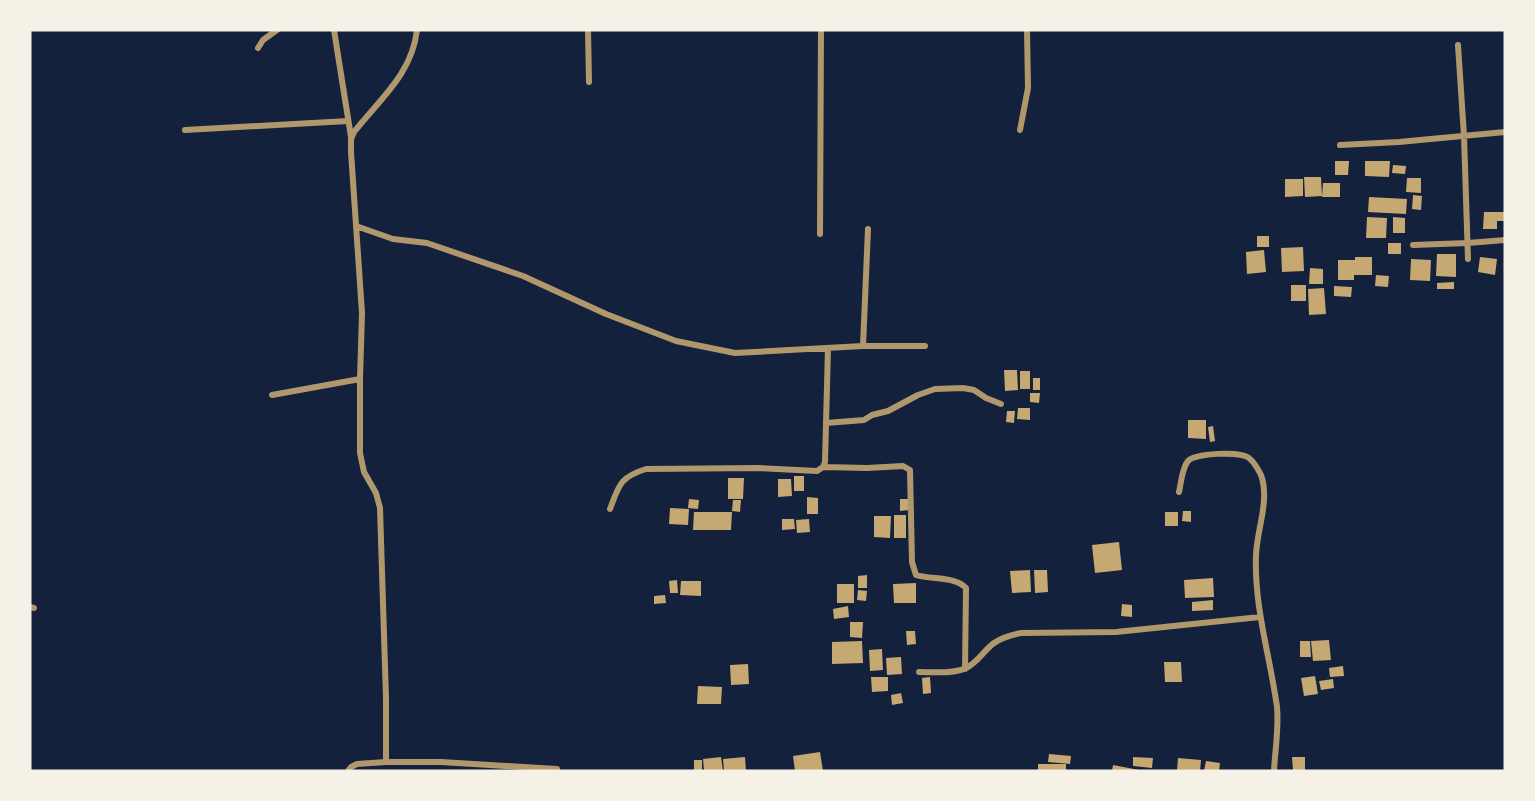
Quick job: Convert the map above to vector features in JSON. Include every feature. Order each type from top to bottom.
[{"type":"street","points":[[258,48],[263,40],[277,30]]},
{"type":"street","points":[[334,30],[351,139],[362,313],[362,463],[380,508],[386,762]]},
{"type":"street","points":[[351,139],[406,67],[416,46],[417,30]]},
{"type":"street","points":[[588,30],[589,82]]},
{"type":"street","points":[[820,234],[821,30]]},
{"type":"street","points":[[1020,130],[1028,88],[1027,30]]},
{"type":"street","points":[[1458,45],[1468,259]]},
{"type":"street","points":[[185,130],[348,121]]},
{"type":"street","points":[[1340,145],[1505,132]]},
{"type":"street","points":[[356,226],[393,239],[427,243],[523,276],[606,314],[676,341],[735,353],[863,346],[925,346]]},
{"type":"street","points":[[863,346],[868,229]]},
{"type":"street","points":[[1413,245],[1505,240]]},
{"type":"street","points":[[823,467],[828,348]]},
{"type":"street","points":[[272,395],[360,379]]},
{"type":"street","points":[[826,423],[864,420],[935,389],[975,390],[1001,404]]},
{"type":"street","points":[[1179,492],[1188,460],[1195,456],[1234,454],[1248,457],[1257,467],[1262,480],[1263,503],[1256,555],[1260,617],[1277,710],[1274,771]]},
{"type":"street","points":[[610,509],[620,483],[634,473],[646,469],[759,468],[817,471],[823,467],[903,466],[910,470],[912,562],[916,575],[958,582],[966,588],[965,669]]},
{"type":"street","points":[[919,672],[965,669],[993,644],[1007,636],[1021,633],[1116,632],[1260,617]]},
{"type":"street","points":[[348,771],[357,764],[386,762],[441,762],[557,769]]},
{"type":"building","points":[[1335,161],[1349,161],[1348,175],[1335,175]]},
{"type":"building","points":[[1365,161],[1390,161],[1389,177],[1365,176]]},
{"type":"building","points":[[1393,165],[1406,166],[1405,174],[1392,173]]},
{"type":"building","points":[[1304,177],[1321,177],[1322,196],[1305,197]]},
{"type":"building","points":[[1407,178],[1421,178],[1421,193],[1406,192]]},
{"type":"building","points":[[1285,179],[1303,179],[1303,196],[1285,197]]},
{"type":"building","points":[[1323,183],[1340,183],[1340,197],[1322,197]]},
{"type":"building","points":[[1413,195],[1422,196],[1421,210],[1412,209]]},
{"type":"building","points":[[1369,197],[1407,199],[1406,214],[1368,212]]},
{"type":"building","points":[[1484,212],[1505,212],[1505,221],[1497,221],[1497,229],[1483,229]]},
{"type":"building","points":[[1367,217],[1387,218],[1386,238],[1366,238]]},
{"type":"building","points":[[1393,217],[1405,218],[1405,233],[1393,233]]},
{"type":"building","points":[[1257,236],[1269,236],[1269,247],[1257,247]]},
{"type":"building","points":[[1388,243],[1401,243],[1401,254],[1388,254]]},
{"type":"building","points":[[1303,247],[1304,271],[1282,272],[1281,248]]},
{"type":"building","points":[[1264,250],[1266,272],[1247,274],[1246,252]]},
{"type":"building","points":[[1437,254],[1456,254],[1456,277],[1436,276]]},
{"type":"building","points":[[1355,257],[1372,257],[1372,275],[1354,275],[1354,280],[1338,280],[1338,260],[1355,260]]},
{"type":"building","points":[[1480,257],[1497,259],[1495,275],[1478,272]]},
{"type":"building","points":[[1411,259],[1431,260],[1430,281],[1410,280]]},
{"type":"building","points":[[1310,268],[1323,269],[1323,284],[1309,284]]},
{"type":"building","points":[[1376,275],[1389,276],[1388,287],[1375,286]]},
{"type":"building","points":[[1454,282],[1454,289],[1437,289],[1437,283]]},
{"type":"building","points":[[1291,285],[1306,285],[1306,301],[1291,301]]},
{"type":"building","points":[[1334,286],[1352,287],[1351,297],[1334,296]]},
{"type":"building","points":[[1324,288],[1326,314],[1309,315],[1308,289]]},
{"type":"building","points":[[1004,370],[1017,370],[1018,390],[1005,391]]},
{"type":"building","points":[[1020,371],[1030,371],[1030,389],[1020,389]]},
{"type":"building","points":[[1033,378],[1040,378],[1040,390],[1033,390]]},
{"type":"building","points":[[1030,393],[1040,393],[1039,403],[1030,402]]},
{"type":"building","points":[[1018,408],[1030,408],[1030,420],[1017,419]]},
{"type":"building","points":[[1007,411],[1015,411],[1014,423],[1006,422]]},
{"type":"building","points":[[1188,420],[1206,420],[1206,439],[1188,438]]},
{"type":"building","points":[[1213,426],[1215,441],[1210,442],[1208,427]]},
{"type":"building","points":[[794,476],[804,476],[804,491],[794,491]]},
{"type":"building","points":[[728,478],[744,478],[743,499],[728,499]]},
{"type":"building","points":[[778,479],[791,479],[792,496],[778,497]]},
{"type":"building","points":[[807,497],[818,498],[818,514],[807,514]]},
{"type":"building","points":[[689,499],[699,500],[698,509],[688,508]]},
{"type":"building","points":[[900,499],[909,499],[909,510],[900,511]]},
{"type":"building","points":[[733,500],[741,500],[740,512],[732,511]]},
{"type":"building","points":[[670,508],[689,509],[688,525],[669,524]]},
{"type":"building","points":[[1183,511],[1191,511],[1191,522],[1182,521]]},
{"type":"building","points":[[694,512],[732,512],[731,530],[693,530]]},
{"type":"building","points":[[1165,512],[1178,512],[1178,526],[1165,526]]},
{"type":"building","points":[[894,515],[906,515],[906,538],[894,538]]},
{"type":"building","points":[[874,516],[891,516],[890,538],[874,537]]},
{"type":"building","points":[[782,519],[794,519],[795,529],[782,530]]},
{"type":"building","points":[[809,519],[810,532],[797,533],[796,520]]},
{"type":"building","points":[[1119,542],[1122,570],[1095,573],[1092,545]]},
{"type":"building","points":[[1030,570],[1031,592],[1012,593],[1010,571]]},
{"type":"building","points":[[1034,570],[1047,570],[1048,592],[1035,593]]},
{"type":"building","points":[[867,575],[867,588],[858,588],[858,576]]},
{"type":"building","points":[[1213,578],[1214,597],[1185,598],[1184,580]]},
{"type":"building","points":[[677,580],[678,593],[670,593],[669,581]]},
{"type":"building","points":[[681,581],[701,581],[701,596],[680,595]]},
{"type":"building","points":[[916,583],[916,603],[894,603],[893,584]]},
{"type":"building","points":[[837,584],[854,584],[854,603],[837,603]]},
{"type":"building","points":[[858,590],[867,591],[866,601],[857,600]]},
{"type":"building","points":[[665,595],[666,603],[654,604],[654,596]]},
{"type":"building","points":[[1213,600],[1213,610],[1192,611],[1192,602]]},
{"type":"building","points":[[1122,604],[1132,605],[1132,617],[1121,616]]},
{"type":"building","points":[[848,606],[849,617],[834,619],[833,609]]},
{"type":"building","points":[[850,622],[863,622],[862,638],[850,637]]},
{"type":"building","points":[[906,631],[915,631],[916,644],[907,645]]},
{"type":"building","points":[[1329,640],[1331,660],[1313,661],[1311,641]]},
{"type":"building","points":[[862,641],[863,663],[832,664],[832,642]]},
{"type":"building","points":[[1300,641],[1310,641],[1311,657],[1300,657]]},
{"type":"building","points":[[882,649],[883,670],[870,671],[869,650]]},
{"type":"building","points":[[901,657],[902,674],[887,675],[886,658]]},
{"type":"building","points":[[1164,662],[1181,662],[1182,682],[1165,682]]},
{"type":"building","points":[[748,664],[749,684],[731,685],[730,665]]},
{"type":"building","points":[[1343,666],[1344,676],[1330,677],[1329,668]]},
{"type":"building","points":[[1315,676],[1318,694],[1304,696],[1301,678]]},
{"type":"building","points":[[871,677],[888,677],[888,691],[872,692]]},
{"type":"building","points":[[930,677],[931,693],[923,694],[922,678]]},
{"type":"building","points":[[1333,679],[1334,688],[1321,690],[1319,681]]},
{"type":"building","points":[[698,686],[722,687],[721,704],[697,704]]},
{"type":"building","points":[[901,693],[903,703],[892,705],[891,695]]},
{"type":"building","points":[[820,752],[823,771],[795,771],[793,756]]},
{"type":"building","points":[[1049,754],[1071,756],[1070,764],[1048,762]]},
{"type":"building","points":[[721,757],[723,771],[704,771],[703,759]]},
{"type":"building","points":[[745,757],[746,771],[724,771],[723,759]]},
{"type":"building","points":[[1133,757],[1153,758],[1152,768],[1133,766]]},
{"type":"building","points":[[1292,757],[1305,757],[1305,771],[1293,771]]},
{"type":"building","points":[[1178,758],[1201,760],[1200,771],[1177,771]]},
{"type":"building","points":[[694,760],[702,760],[702,771],[694,771]]},
{"type":"building","points":[[1206,761],[1220,763],[1219,771],[1204,771]]},
{"type":"building","points":[[1038,764],[1066,764],[1066,771],[1038,771]]},
{"type":"building","points":[[1113,765],[1139,770],[1139,771],[1112,771]]}]
